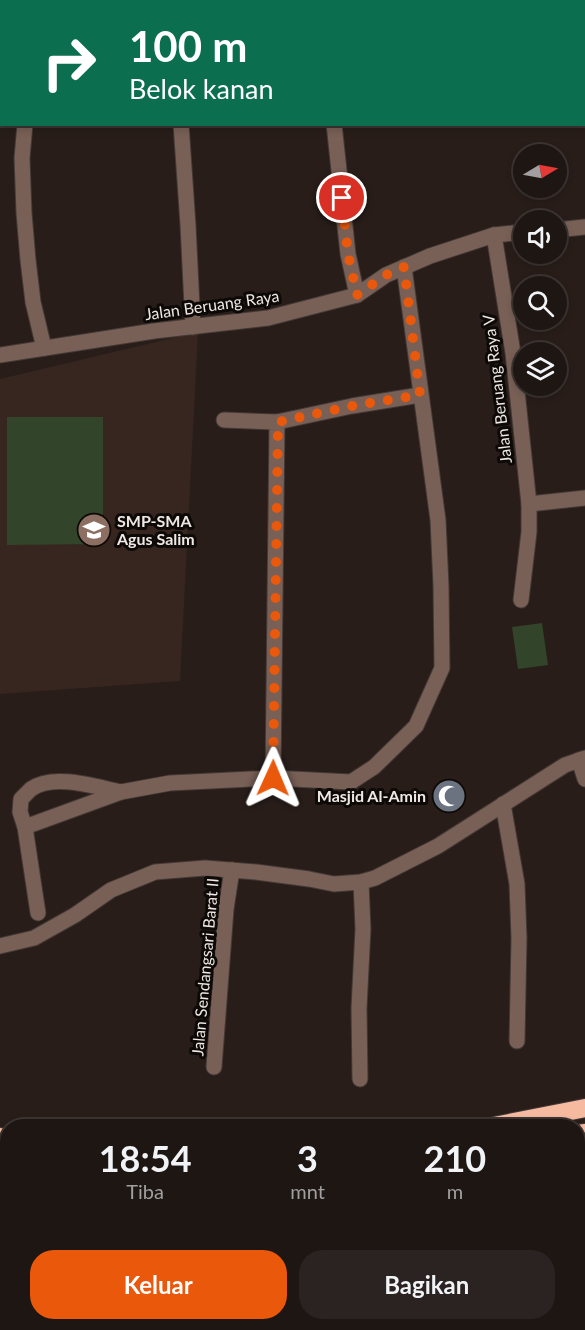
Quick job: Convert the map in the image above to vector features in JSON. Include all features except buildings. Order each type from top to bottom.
[{"type":"highway","points":[[529,1119],[585,1108]]},
{"type":"street","points":[[25,126],[22,158],[28,260],[33,302],[44,348]]},
{"type":"street","points":[[181,126],[193,327]]},
{"type":"street","points":[[334,126],[348,254],[357,295]]},
{"type":"street","points":[[567,229],[585,227]]},
{"type":"street","name":"Jalan Beruang Raya","points":[[0,355],[154,331],[268,318],[357,295],[386,275],[430,256],[494,234],[513,233]]},
{"type":"street","name":"Jalan Beruang Raya V","points":[[494,234],[513,353],[529,504],[529,532],[521,600]]},
{"type":"street","points":[[25,827],[121,792],[170,783],[273,778],[351,782],[374,767],[416,726],[442,668],[441,586],[438,520],[404,267]]},
{"type":"street","points":[[224,420],[278,422],[352,406],[420,395]]},
{"type":"street","points":[[273,778],[278,422]]},
{"type":"street","points":[[529,504],[585,498]]},
{"type":"street","points":[[0,946],[34,938],[75,915],[111,890],[155,872],[205,868],[309,879],[334,884],[361,882],[375,878],[438,846],[565,765],[582,759],[585,779]]},
{"type":"street","points":[[38,913],[25,827],[20,812],[21,799],[33,788],[51,782],[78,783],[121,792]]},
{"type":"street","points":[[503,804],[517,884],[519,938],[517,1041]]},
{"type":"street","name":"Jalan Sendangsari Barat II","points":[[214,1067],[226,909],[232,870]]},
{"type":"street","points":[[360,1079],[359,1008],[363,928],[361,882]]},
{"type":"shaded area","name":"SMP-SMA Agus Salim","points":[[198,332],[180,681],[0,694],[0,379]]},
{"type":"green space","points":[[7,417],[103,417],[103,544],[7,545]]},
{"type":"green space","points":[[542,623],[548,665],[518,669],[512,627]]},
{"type":"place","name":"SMP-SMA Agus Salim","points":[[94,530]]},
{"type":"place","name":"Masjid Al-Amin","points":[[449,796]]},
{"type":"route","points":[[273,778],[278,422],[352,406],[420,395],[404,267],[386,275],[357,295],[348,254],[342,198]]}]
